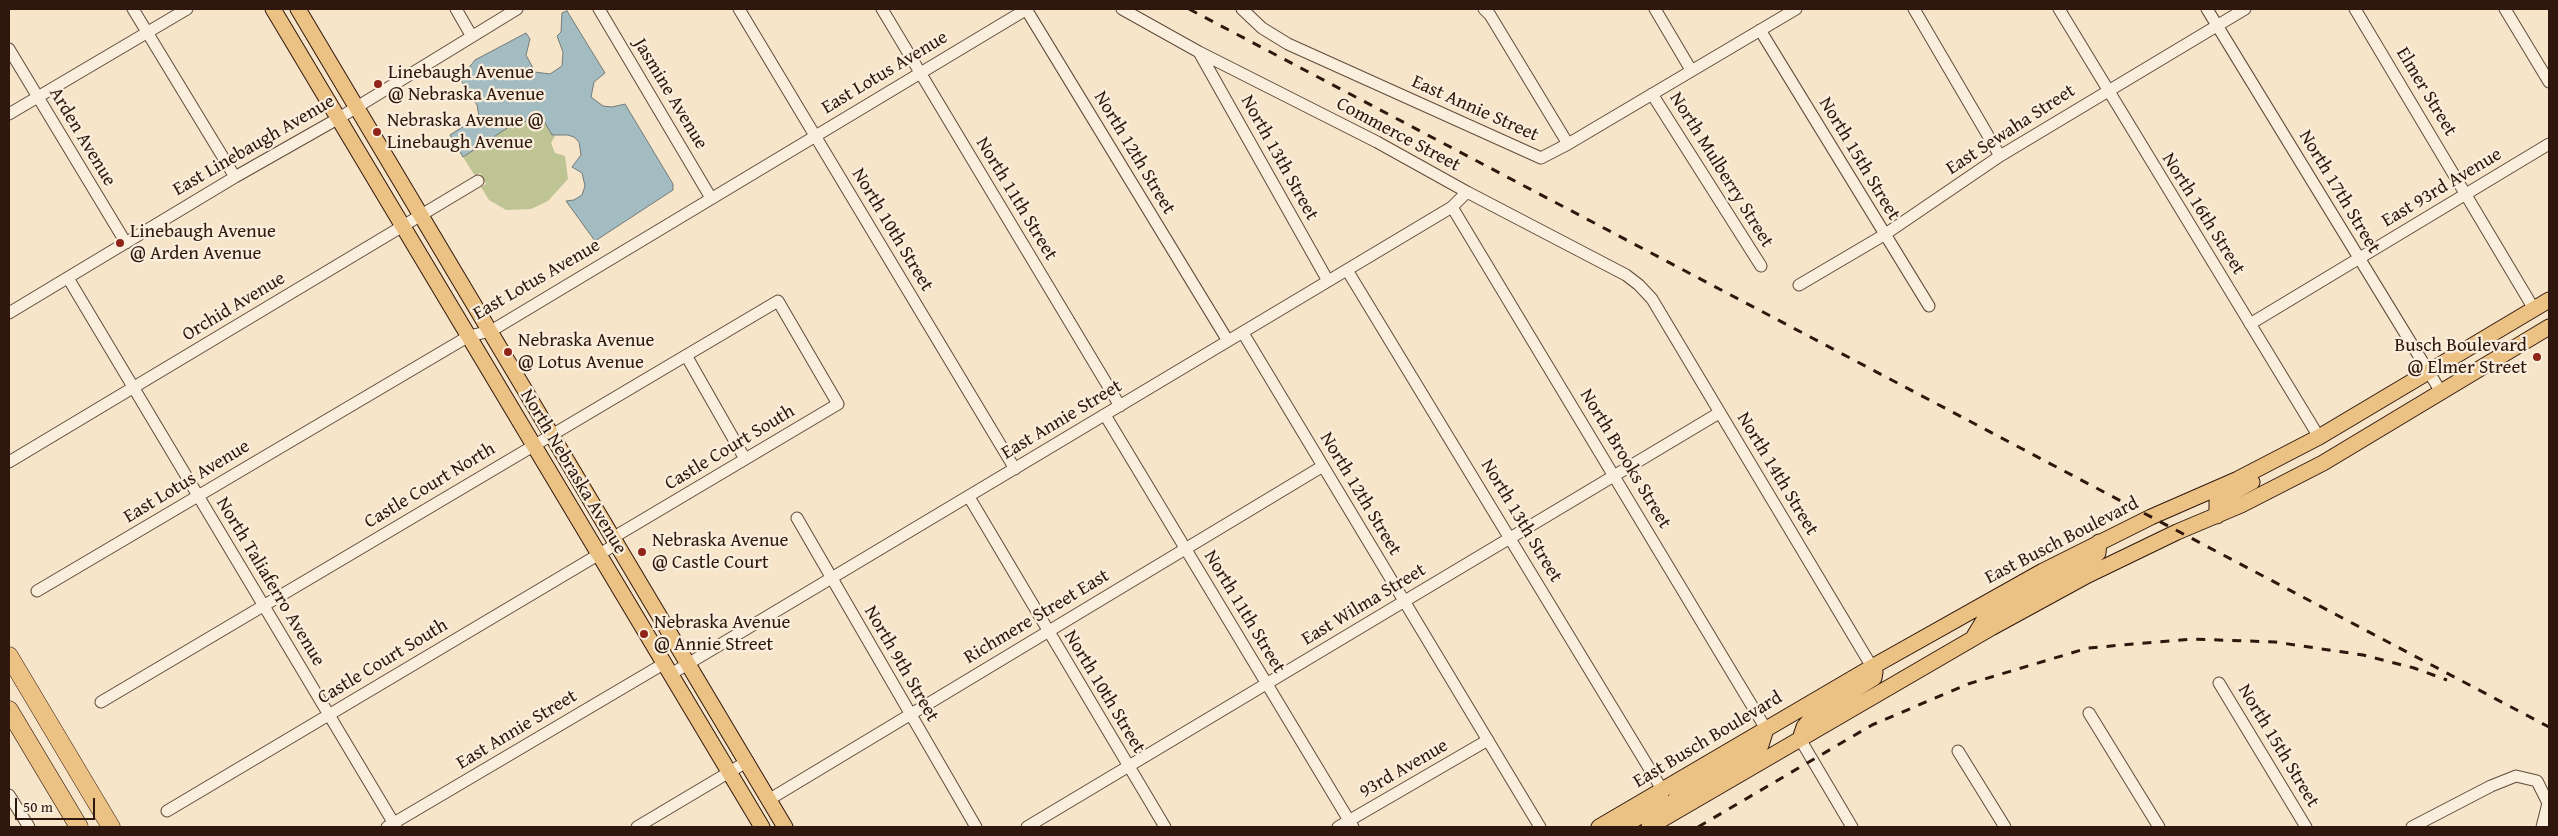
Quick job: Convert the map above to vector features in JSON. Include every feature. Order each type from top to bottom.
[{"type":"highway","points":[[9,656],[111,827]]},
{"type":"highway","points":[[9,710],[79,827]]},
{"type":"highway","points":[[87,786],[124,827]]},
{"type":"highway","points":[[60,796],[72,827]]},
{"type":"main road","name":"North Nebraska Avenue","points":[[273,9],[762,827]]},
{"type":"main road","name":"North Nebraska Avenue","points":[[298,9],[748,761],[785,827]]},
{"type":"main road","name":"East Busch Boulevard","points":[[1599,827],[1872,667],[2043,571],[2100,542],[2238,479],[2319,437],[2549,300]]},
{"type":"main road","points":[[1652,826],[1972,639],[2110,564],[2217,516],[2323,464],[2549,327]]},
{"type":"main road","points":[[2217,516],[2218,501],[2286,464],[2293,450]]},
{"type":"main road","points":[[1972,639],[1984,618],[2092,558],[2098,553],[2100,542]]},
{"type":"main road","points":[[1800,738],[1804,727],[1812,717],[1874,678],[1875,672],[1872,667]]},
{"type":"main road","points":[[1652,826],[1680,795],[1750,754],[1761,745],[1766,729]]},
{"type":"main road","points":[[1621,827],[1654,808],[1662,801],[1663,791]]},
{"type":"street","points":[[133,9],[235,177]]},
{"type":"street","points":[[9,114],[187,9]]},
{"type":"street","points":[[456,9],[471,35]]},
{"type":"street","name":"East Linebaugh Avenue","points":[[10,310],[68,278],[235,177],[339,118],[471,35],[517,9]]},
{"type":"street","name":"Jasmine Avenue","points":[[599,9],[711,198]]},
{"type":"street","name":"North 10th Street","points":[[740,9],[1015,469]]},
{"type":"street","name":"North 11th Street","points":[[882,9],[1120,406]]},
{"type":"street","name":"East Lotus Avenue","points":[[36,591],[469,336],[490,331],[1026,9]]},
{"type":"street","name":"North 12th Street","points":[[1026,9],[1228,341]]},
{"type":"street","name":"Commerce Street","points":[[1122,9],[1199,52],[1378,142],[1467,192],[1626,275],[1652,299]]},
{"type":"street","name":"East Annie Street","points":[[1242,9],[1262,28],[1288,44],[1541,158],[1568,144],[1796,9]]},
{"type":"street","points":[[1484,9],[1490,15],[1568,144]]},
{"type":"street","points":[[1655,9],[1691,70]]},
{"type":"street","points":[[1914,9],[2000,156]]},
{"type":"street","name":"North 16th Street","points":[[2059,9],[2319,437]]},
{"type":"street","name":"North 17th Street","points":[[2207,9],[2441,392]]},
{"type":"street","name":"East Sewaha Street","points":[[1799,285],[1884,235],[2000,156],[2107,90],[2245,9]]},
{"type":"street","name":"Elmer Street","points":[[2355,9],[2467,193],[2534,309]]},
{"type":"street","points":[[2505,9],[2549,82]]},
{"type":"street","name":"North 15th Street","points":[[1760,30],[1929,306]]},
{"type":"street","name":"Arden Avenue","points":[[9,49],[126,243]]},
{"type":"street","name":"North 13th Street","points":[[1199,52],[1328,281]]},
{"type":"street","name":"North Mulberry Street","points":[[1652,94],[1761,266]]},
{"type":"street","name":"East 93rd Avenue","points":[[2250,324],[2549,144]]},
{"type":"street","name":"Orchid Avenue","points":[[9,462],[478,181]]},
{"type":"street","name":"East Annie Street","points":[[392,826],[668,669],[689,664],[1452,207],[1467,192]]},
{"type":"street","name":"North Brooks Street","points":[[1452,207],[1766,729]]},
{"type":"street","name":"North 13th Street","points":[[1347,270],[1663,791]]},
{"type":"street","name":"North Taliaferro Avenue","points":[[68,278],[392,826]]},
{"type":"street","name":"North 14th Street","points":[[1652,299],[1872,667]]},
{"type":"street","name":"Castle Court North","points":[[101,702],[778,301],[838,404]]},
{"type":"street","name":"North 12th Street","points":[[1243,333],[1540,827]]},
{"type":"street","points":[[686,357],[745,459]]},
{"type":"street","name":"Castle Court South","points":[[167,811],[599,554],[616,540],[745,459],[838,404]]},
{"type":"street","name":"East Wilma Street","points":[[1027,827],[1719,413]]},
{"type":"street","name":"North 11th Street","points":[[1105,415],[1351,824]]},
{"type":"street","name":"Richmere Street East","points":[[770,799],[1323,466]]},
{"type":"street","name":"North 10th Street","points":[[969,496],[1047,631],[1165,827]]},
{"type":"street","name":"North 9th Street","points":[[797,518],[976,827]]},
{"type":"street","name":"North 15th Street","points":[[2219,683],[2306,827]]},
{"type":"street","points":[[2089,713],[2159,827]]},
{"type":"street","points":[[1800,738],[1852,827]]},
{"type":"street","name":"93rd Avenue","points":[[1338,827],[1351,824],[1488,740]]},
{"type":"street","points":[[1958,752],[2005,827]]},
{"type":"street","points":[[637,827],[748,761]]},
{"type":"street","points":[[2412,827],[2491,786],[2516,776],[2536,781],[2548,802],[2542,827]]},
{"type":"street","points":[[9,795],[29,827]]},
{"type":"green space","points":[[534,119],[544,121],[552,135],[555,136],[551,143],[555,153],[565,156],[568,179],[548,201],[531,209],[506,210],[489,200],[481,187],[486,184],[480,173],[475,176],[463,157],[512,125]]},
{"type":"water","points":[[567,11],[605,73],[594,82],[591,97],[603,106],[612,107],[625,104],[673,184],[673,190],[595,241],[566,201],[574,200],[582,195],[585,186],[582,173],[572,167],[581,155],[579,142],[574,137],[552,135],[544,121],[534,119],[512,125],[463,157],[450,135],[479,116],[477,105],[460,79],[475,60],[526,33],[530,39],[526,55],[535,72],[550,74],[562,66],[563,52],[557,36],[561,32],[562,13]]},
{"type":"railway","points":[[1189,9],[2549,727]]},
{"type":"railway","points":[[1698,827],[1872,725],[1968,684],[2088,648],[2192,639],[2275,642],[2363,655],[2414,668],[2447,680]]},
{"type":"place","name":"Linebaugh Avenue @ Nebraska Avenue","points":[[378,84]]},
{"type":"place","name":"Nebraska Avenue @ Linebaugh Avenue","points":[[377,132]]},
{"type":"place","name":"Linebaugh Avenue @ Arden Avenue","points":[[120,243]]},
{"type":"place","name":"Nebraska Avenue @ Lotus Avenue","points":[[508,352]]},
{"type":"place","name":"Busch Boulevard @ Elmer Street","points":[[2537,357]]},
{"type":"place","name":"Nebraska Avenue @ Castle Court","points":[[642,552]]},
{"type":"place","name":"Nebraska Avenue @ Annie Street","points":[[644,634]]}]
